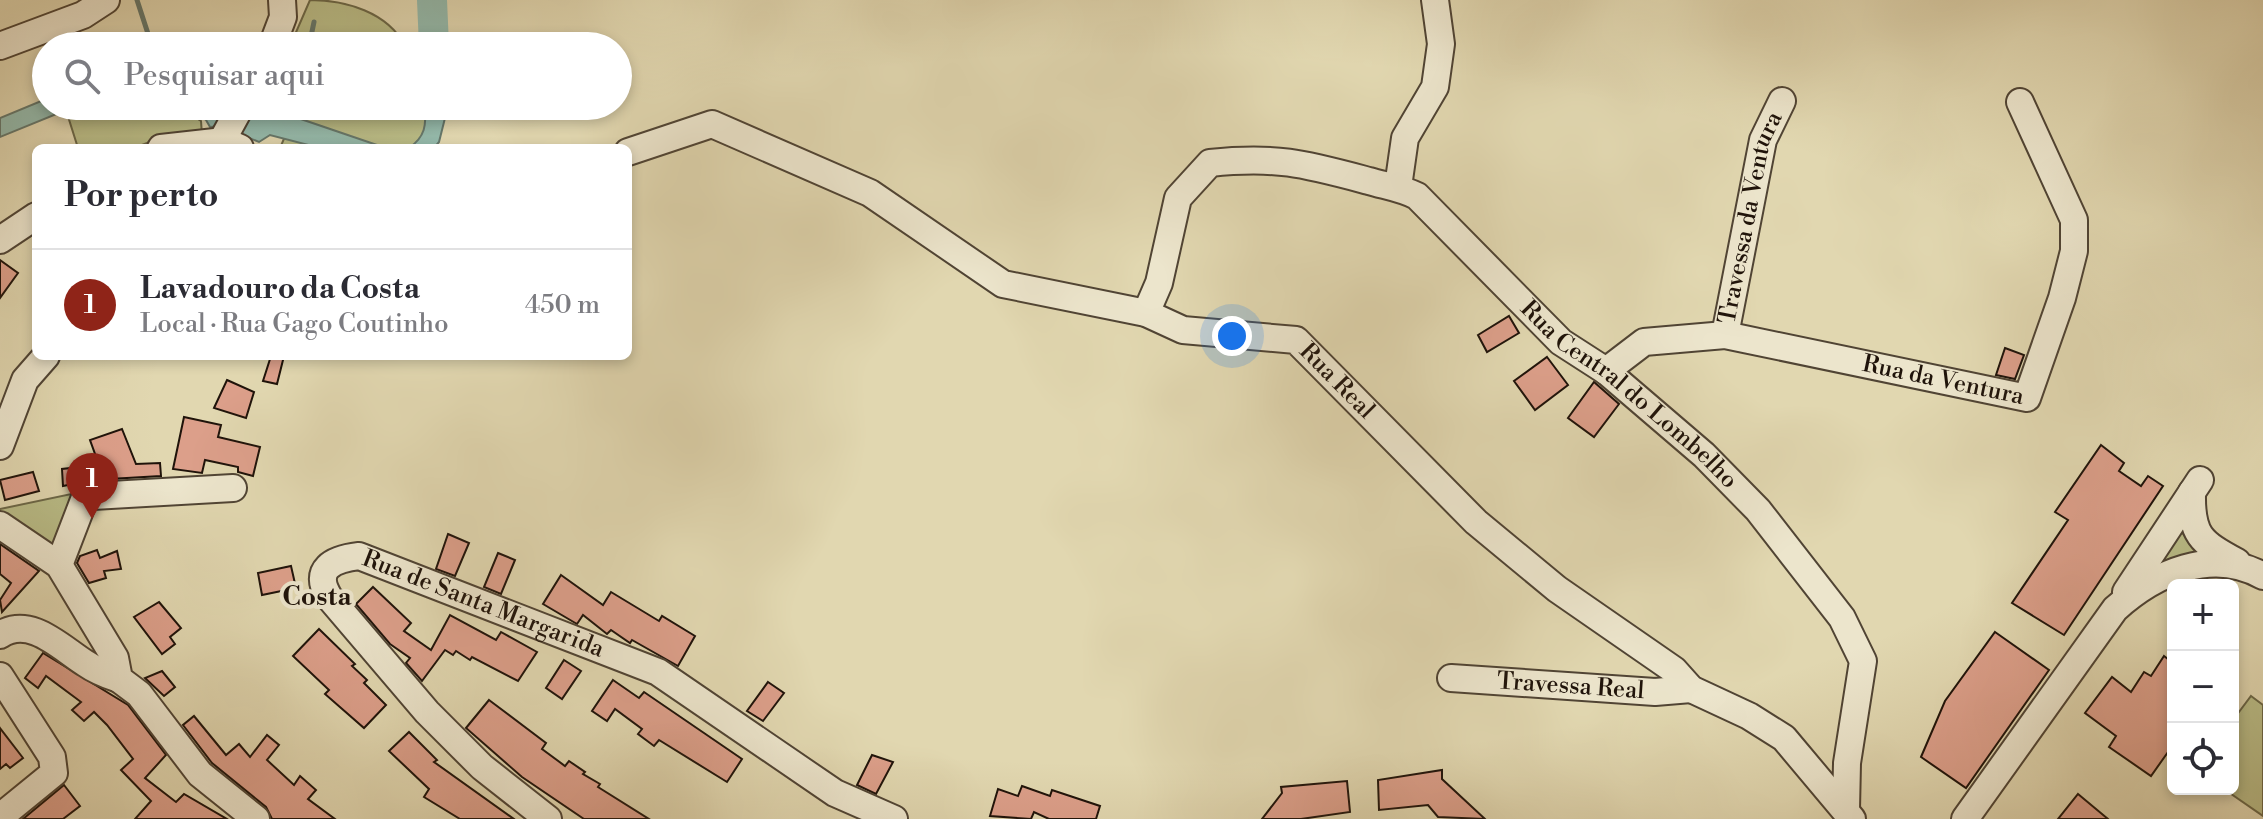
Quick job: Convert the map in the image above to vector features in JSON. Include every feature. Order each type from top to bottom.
[{"type":"street","points":[[2,38],[83,15],[106,0]]},
{"type":"street","points":[[277,32],[283,17],[282,0]]},
{"type":"street","points":[[1146,313],[1159,283],[1178,198],[1210,163],[1259,158],[1307,163],[1398,187],[1405,138],[1435,87],[1441,44],[1435,0]]},
{"type":"street","name":"Travessa da Ventura","points":[[1725,335],[1763,140],[1782,101]]},
{"type":"street","name":"Rua da Ventura","points":[[1606,371],[1644,342],[1725,335],[2027,398],[2062,298],[2074,251],[2074,220],[2020,102]]},
{"type":"street","points":[[206,144],[228,142],[236,120]]},
{"type":"street","name":"Rua Real","points":[[632,151],[712,124],[870,193],[1003,284],[1146,313],[1183,330],[1296,340],[1476,522],[1557,589],[1674,670],[1691,689],[1749,716],[1784,738],[1849,814]]},
{"type":"street","name":"Rua Central do Lombelho","points":[[1398,187],[1417,196],[1561,342],[1606,371],[1704,455],[1758,510],[1842,618],[1863,661],[1847,763],[1849,814]]},
{"type":"street","points":[[0,240],[32,219]]},
{"type":"street","points":[[0,446],[25,380],[42,360]]},
{"type":"street","points":[[1965,819],[2115,609],[2196,486],[2191,521],[2203,542],[2255,572]]},
{"type":"street","points":[[59,565],[84,500],[93,496],[233,488]]},
{"type":"street","points":[[0,526],[59,565],[115,658],[119,679]]},
{"type":"street","name":"Rua de Santa Margarida","points":[[548,819],[482,767],[427,712],[329,597],[322,585],[324,573],[332,562],[359,556],[658,672],[835,793],[894,819]]},
{"type":"street","points":[[2115,609],[2140,587],[2185,567],[2213,563],[2255,572]]},
{"type":"street","points":[[6,628],[33,630],[87,665],[119,679],[139,694],[200,774],[256,819]]},
{"type":"street","points":[[0,676],[52,757],[54,773],[0,817]]},
{"type":"street","name":"Travessa Real","points":[[1451,678],[1655,692],[1691,689]]},
{"type":"green space","points":[[310,0],[337,2],[364,10],[395,32],[296,32]]},
{"type":"green space","points":[[69,120],[201,121],[202,135],[168,135],[144,144],[77,144]]},
{"type":"green space","points":[[292,120],[427,121],[422,144],[282,144]]},
{"type":"green space","points":[[76,493],[56,553],[0,515],[0,509]]},
{"type":"green space","points":[[2181,531],[2197,553],[2159,562]]},
{"type":"green space","points":[[2251,696],[2263,705],[2263,816],[2233,795],[2239,795],[2239,712]]},
{"type":"shaded area","points":[[442,2],[444,32],[423,32],[424,7]]},
{"type":"shaded area","points":[[32,105],[32,120],[42,120],[0,137],[0,118]]},
{"type":"shaded area","points":[[206,120],[304,120],[374,144],[305,144],[270,135],[259,142],[220,126],[210,127]]},
{"type":"shaded area","points":[[425,120],[444,120],[437,144],[413,144],[424,130]]},
{"type":"building","points":[[0,260],[18,273],[0,298]]},
{"type":"building","points":[[1509,316],[1519,333],[1487,352],[1478,335]]},
{"type":"building","points":[[2005,348],[2024,355],[2015,379],[1996,375]]},
{"type":"building","points":[[1547,357],[1568,385],[1535,410],[1514,381]]},
{"type":"building","points":[[270,360],[283,360],[277,384],[263,381]]},
{"type":"building","points":[[227,380],[254,392],[246,418],[214,408]]},
{"type":"building","points":[[1594,382],[1619,404],[1594,437],[1568,418]]},
{"type":"building","points":[[184,417],[221,425],[218,437],[260,447],[253,476],[238,472],[238,467],[205,460],[202,473],[173,469]]},
{"type":"building","points":[[122,429],[136,464],[160,463],[161,476],[92,480],[63,486],[62,469],[99,465],[90,440]]},
{"type":"building","points":[[2101,445],[2124,463],[2119,471],[2141,486],[2148,476],[2163,486],[2064,635],[2012,603],[2068,520],[2055,512]]},
{"type":"building","points":[[33,472],[39,491],[5,500],[0,480]]},
{"type":"building","points":[[448,534],[469,543],[455,576],[436,569]]},
{"type":"building","points":[[0,544],[39,571],[2,612],[0,600],[11,583],[0,574]]},
{"type":"building","points":[[97,550],[100,558],[117,551],[121,569],[104,571],[106,578],[89,583],[77,563],[80,556]]},
{"type":"building","points":[[498,553],[515,560],[501,594],[484,587]]},
{"type":"building","points":[[291,566],[296,588],[262,595],[258,573]]},
{"type":"building","points":[[561,575],[603,605],[611,592],[659,621],[662,616],[695,636],[678,666],[632,640],[630,643],[611,630],[607,634],[583,615],[577,624],[543,604]]},
{"type":"building","points":[[373,587],[411,623],[404,631],[431,650],[450,615],[496,640],[501,632],[537,652],[518,681],[472,657],[470,660],[456,651],[453,655],[445,650],[422,681],[406,663],[410,658],[390,644],[356,604]]},
{"type":"building","points":[[159,602],[181,628],[170,637],[175,644],[162,654],[134,617]]},
{"type":"building","points":[[319,629],[355,664],[352,666],[367,680],[364,683],[386,705],[364,728],[325,694],[329,690],[293,656]]},
{"type":"building","points":[[1995,632],[2049,670],[1966,788],[1921,757],[1945,701]]},
{"type":"building","points":[[43,653],[128,705],[166,755],[145,778],[176,802],[184,794],[227,819],[135,819],[151,801],[121,770],[133,759],[107,725],[94,712],[84,721],[72,710],[81,702],[46,676],[38,688],[25,678]]},
{"type":"building","points":[[2164,656],[2167,658],[2167,753],[2151,776],[2109,747],[2116,736],[2085,713],[2112,677],[2131,692],[2144,672],[2151,676]]},
{"type":"building","points":[[564,660],[581,671],[562,699],[546,688]]},
{"type":"building","points":[[162,671],[175,687],[164,696],[145,678]]},
{"type":"building","points":[[613,680],[639,698],[644,692],[742,759],[727,782],[659,740],[654,746],[638,734],[642,729],[615,709],[607,721],[592,711]]},
{"type":"building","points":[[768,682],[784,693],[763,721],[747,711]]},
{"type":"building","points":[[489,700],[546,743],[542,749],[565,766],[569,761],[600,784],[598,787],[649,819],[584,819],[522,777],[466,728]]},
{"type":"building","points":[[194,716],[226,755],[239,744],[250,757],[267,735],[279,745],[267,760],[294,785],[300,776],[316,790],[308,799],[335,819],[272,819],[266,807],[212,763],[183,725]]},
{"type":"building","points":[[0,728],[23,758],[10,768],[6,764],[0,769]]},
{"type":"building","points":[[409,732],[437,760],[434,762],[514,819],[460,819],[424,797],[429,789],[389,751]]},
{"type":"building","points":[[872,755],[893,762],[876,794],[857,785]]},
{"type":"building","points":[[1442,770],[1442,779],[1485,819],[1438,817],[1428,805],[1379,810],[1378,780]]},
{"type":"building","points":[[1347,781],[1350,812],[1301,819],[1262,819],[1282,793],[1281,787]]},
{"type":"building","points":[[64,785],[80,806],[63,819],[23,819]]},
{"type":"building","points":[[1022,786],[1050,796],[1052,790],[1100,806],[1096,819],[1049,819],[1034,812],[1031,819],[990,816],[998,789],[1018,796]]},
{"type":"building","points":[[2078,794],[2108,819],[2058,819]]},
{"type":"waterway","points":[[137,0],[147,32]]},
{"type":"waterway","points":[[432,0],[433,32]]},
{"type":"waterway","points":[[312,32],[314,22]]},
{"type":"place","name":"Lavadouro da Costa","points":[[92,519]]},
{"type":"district","name":"Costa","points":[[317,597]]}]
